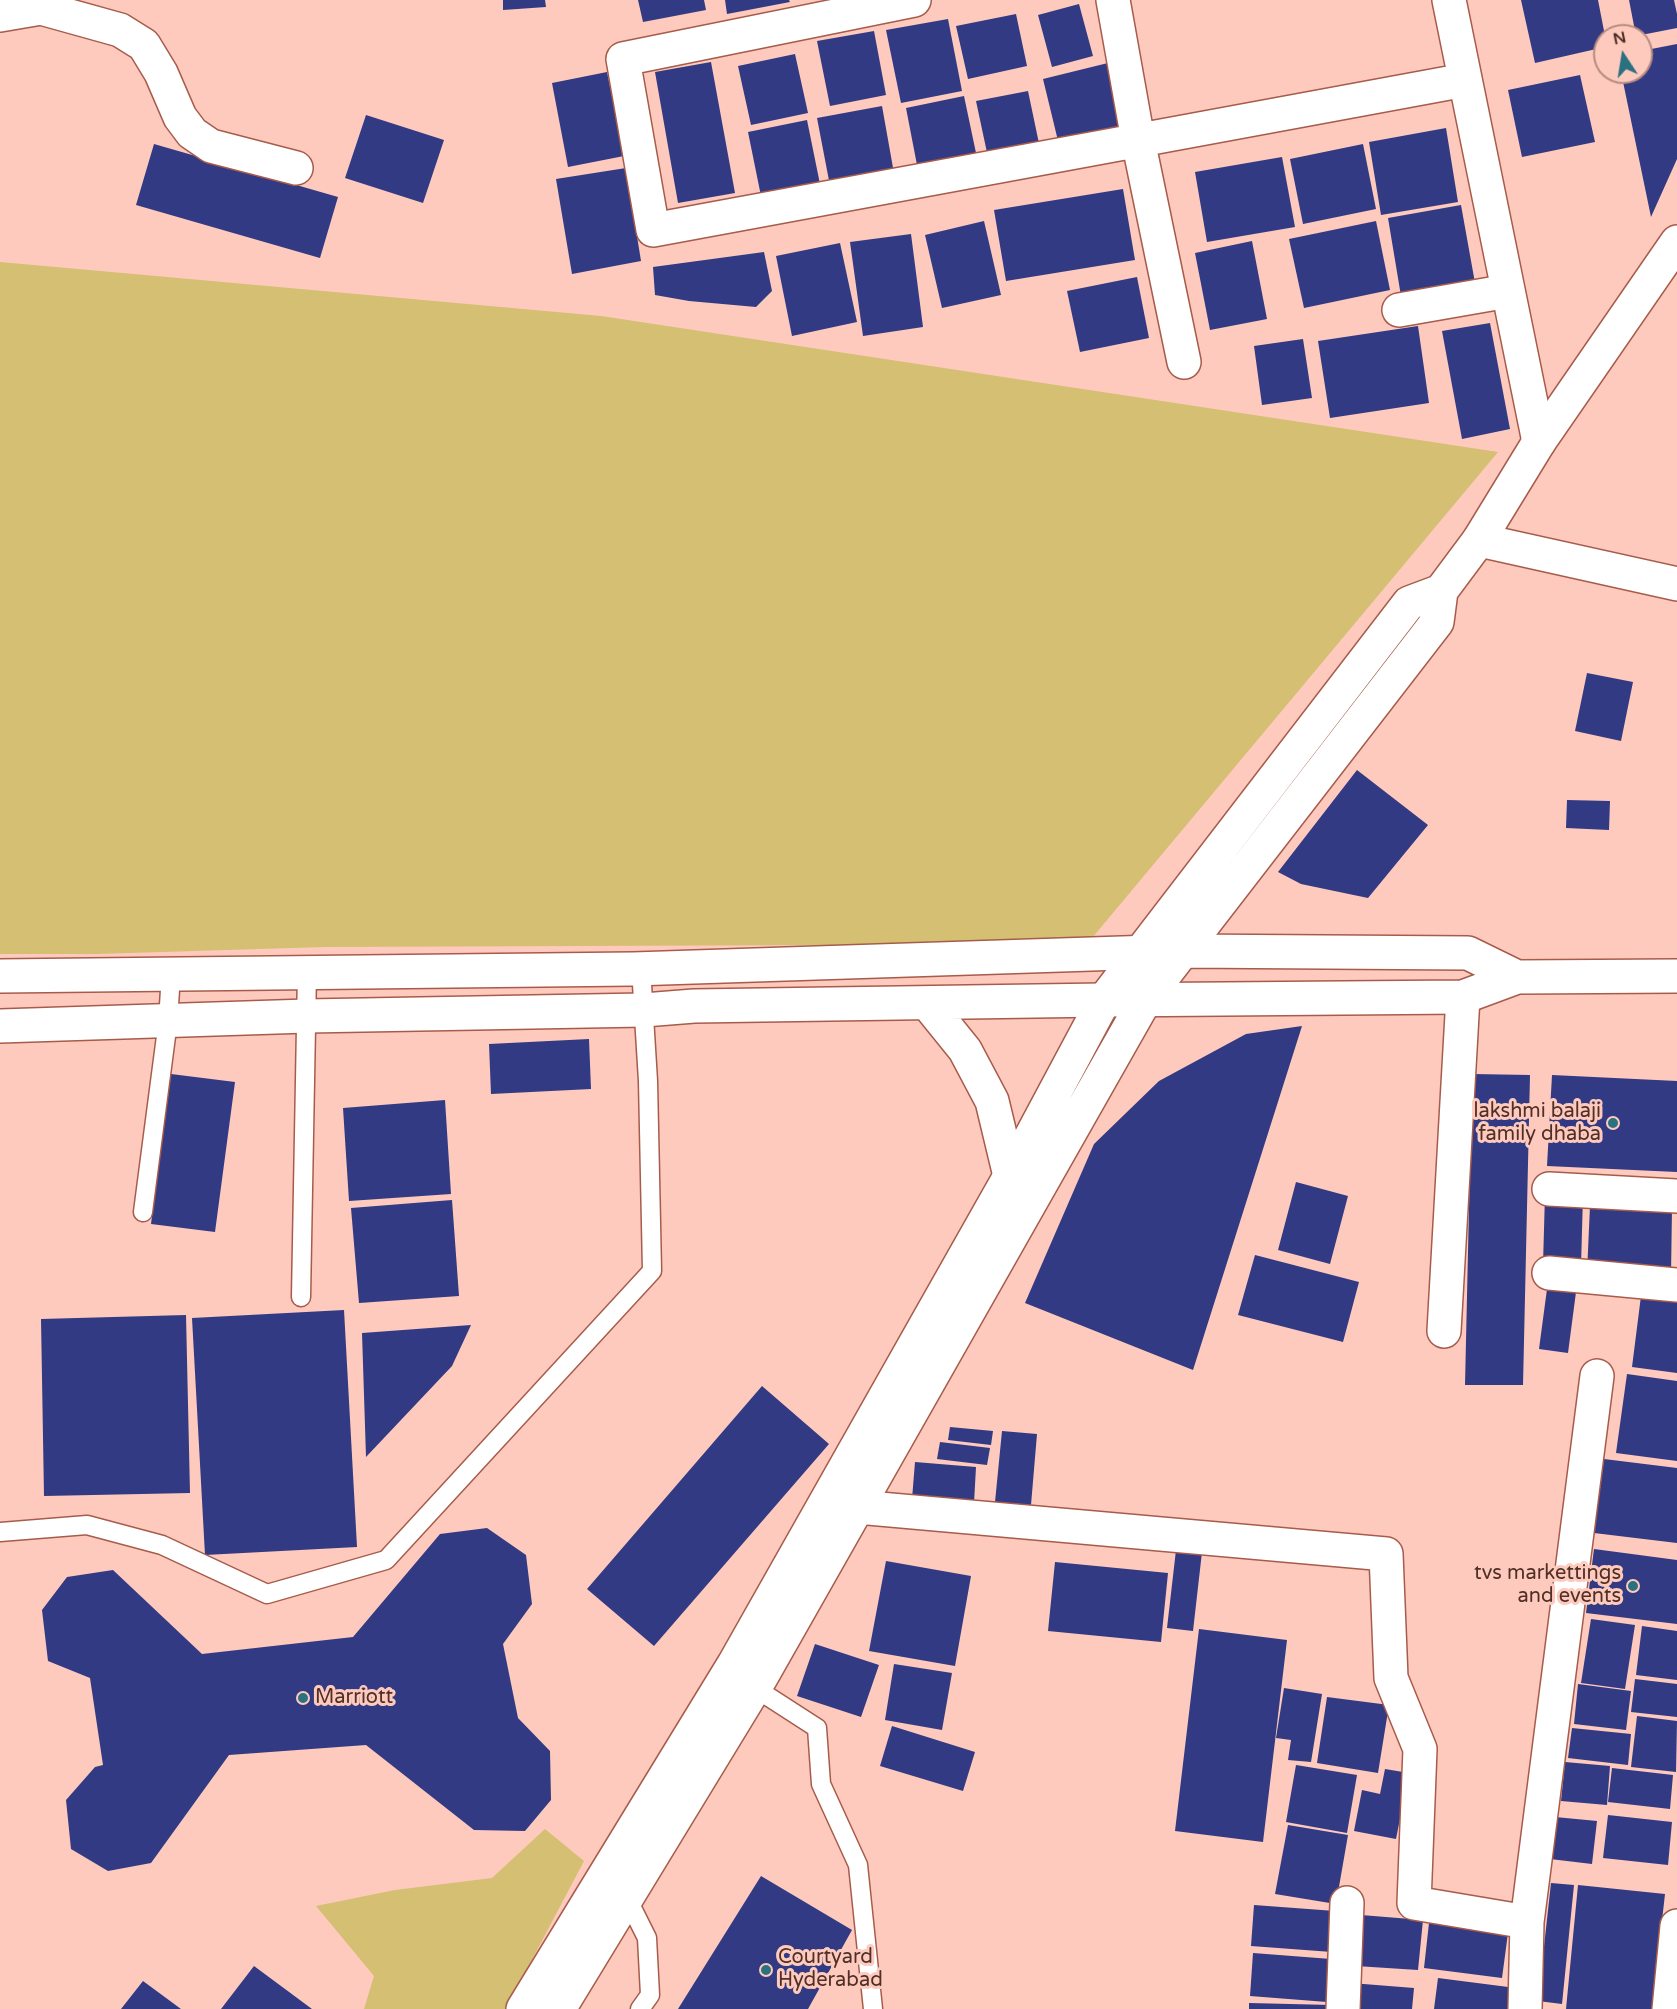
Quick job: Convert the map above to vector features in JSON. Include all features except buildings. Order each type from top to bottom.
[{"type":"main road","points":[[914,0],[623,59],[652,230],[1465,80]]},
{"type":"main road","points":[[1113,0],[1138,140],[1184,362]]},
{"type":"main road","points":[[1449,0],[1539,442]]},
{"type":"main road","points":[[0,15],[42,4],[120,30],[144,45],[162,74],[180,117],[192,133],[211,146],[297,168]]},
{"type":"main road","points":[[523,2009],[614,1890],[755,1688],[1144,1000],[1437,622],[1441,591],[1479,540],[1539,442],[1677,242]]},
{"type":"main road","points":[[1399,310],[1508,291]]},
{"type":"main road","points":[[1479,540],[1677,584]]},
{"type":"main road","points":[[559,2009],[614,1890],[734,1664],[1010,1176],[1104,1000],[1409,603],[1441,591]]},
{"type":"main road","points":[[0,976],[641,968],[1183,951],[1468,953],[1517,977]]},
{"type":"main road","points":[[0,1026],[307,1016],[644,1010],[694,1006],[1463,997],[1517,977],[1677,976]]},
{"type":"main road","points":[[1444,1331],[1463,997]]},
{"type":"main road","points":[[927,1003],[965,1050],[992,1101],[1010,1176]]},
{"type":"main road","points":[[1549,1189],[1677,1196]]},
{"type":"main road","points":[[1549,1273],[1677,1285]]},
{"type":"main road","points":[[1525,2009],[1527,1922],[1598,1376]]},
{"type":"main road","points":[[857,1507],[1386,1554],[1391,1678],[1420,1749],[1414,1903],[1527,1922]]},
{"type":"main road","points":[[1343,2009],[1347,1903]]},
{"type":"main road","points":[[1669,2009],[1677,1926]]},
{"type":"lane","points":[[0,1532],[87,1525],[162,1545],[267,1594],[386,1560],[652,1271],[641,968]]},
{"type":"lane","points":[[301,1297],[307,972]]},
{"type":"lane","points":[[143,1212],[168,1021],[171,974]]},
{"type":"lane","points":[[755,1688],[817,1728],[820,1784],[858,1865],[873,2009]]},
{"type":"lane","points":[[614,1890],[647,1938],[650,1995],[640,2009]]},
{"type":"shaded area","points":[[0,262],[601,316],[1498,452],[1087,944],[325,947],[96,954],[0,954]]},
{"type":"shaded area","points":[[545,1829],[584,1861],[506,2009],[364,2009],[374,1976],[316,1906],[395,1890],[492,1878]]},
{"type":"place","name":"lakshmi balaji family dhaba","points":[[1613,1123]]},
{"type":"place","name":"tvs markettings and events","points":[[1633,1586]]},
{"type":"place","name":"Marriott","points":[[303,1698]]},
{"type":"place","name":"Courtyard Hyderabad","points":[[766,1970]]}]
